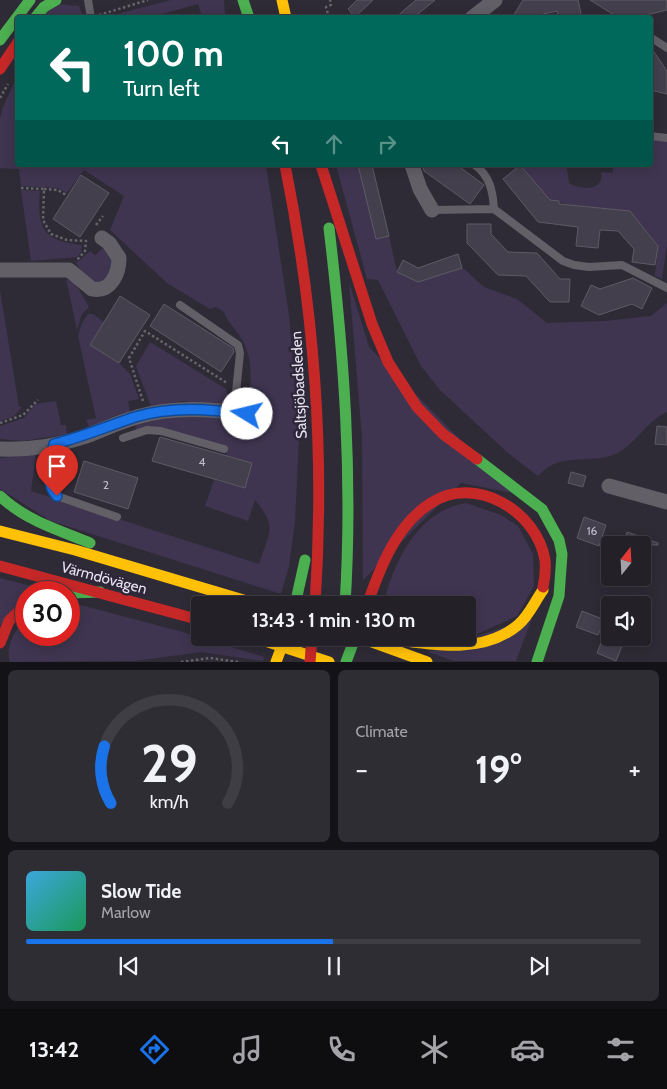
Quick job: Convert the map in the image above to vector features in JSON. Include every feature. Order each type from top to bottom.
[{"type":"main road","points":[[19,15],[30,0]]},
{"type":"main road","points":[[37,15],[44,7],[56,0]]},
{"type":"main road","points":[[282,0],[285,15]]},
{"type":"main road","points":[[247,2],[249,15]]},
{"type":"main road","points":[[247,2],[252,15]]},
{"type":"main road","points":[[0,40],[15,20]]},
{"type":"main road","points":[[0,69],[15,46]]},
{"type":"main road","name":"Saltsjöbadsleden","points":[[285,167],[308,298],[315,360],[318,455],[318,564],[316,596]]},
{"type":"main road","points":[[321,167],[337,295],[346,404],[348,574],[346,596]]},
{"type":"main road","points":[[322,167],[372,324],[388,362],[402,386],[417,407],[443,434],[542,508],[551,522],[562,554],[562,572],[559,596],[537,662]]},
{"type":"main road","points":[[297,596],[305,560],[318,455]]},
{"type":"main road","points":[[370,596],[387,555],[402,530],[418,513],[432,502],[448,495],[465,492],[485,495],[516,510],[529,524],[539,540],[546,564],[543,590],[534,623]]},
{"type":"main road","name":"Värmdövägen","points":[[0,496],[9,506],[25,516],[178,580]]},
{"type":"main road","name":"Värmdövägen","points":[[0,531],[75,550],[230,596]]},
{"type":"main road","name":"Värmdövägen","points":[[0,566],[191,617]]},
{"type":"main road","points":[[476,643],[487,641],[518,624],[543,590]]},
{"type":"main road","points":[[80,593],[100,592]]},
{"type":"main road","points":[[0,643],[4,629],[15,613]]},
{"type":"main road","points":[[550,627],[551,652]]},
{"type":"main road","points":[[280,646],[329,662]]},
{"type":"main road","points":[[276,662],[282,646]]},
{"type":"main road","points":[[310,662],[311,646]]},
{"type":"main road","points":[[341,662],[342,646]]},
{"type":"main road","points":[[346,662],[352,646]]},
{"type":"main road","points":[[383,646],[427,662]]},
{"type":"street","points":[[476,15],[495,0]]},
{"type":"street","points":[[413,167],[420,189],[432,210]]},
{"type":"street","points":[[0,270],[69,270],[92,289],[104,288],[110,285],[116,276],[119,258],[109,243],[102,238]]},
{"type":"street","points":[[0,449],[54,444],[82,437],[148,414],[192,409],[240,413]]},
{"type":"street","points":[[609,486],[667,502]]},
{"type":"lane","points":[[88,0],[90,15]]},
{"type":"lane","points":[[653,39],[667,48]]},
{"type":"lane","points":[[653,136],[667,138]]},
{"type":"lane","points":[[478,167],[483,170],[490,185],[494,209]]},
{"type":"lane","points":[[483,170],[488,167]]},
{"type":"lane","points":[[432,210],[494,209],[563,261],[574,265],[590,267],[622,266],[667,288]]},
{"type":"lane","points":[[180,305],[238,345],[240,352],[237,389],[240,413]]},
{"type":"lane","points":[[123,438],[147,430],[161,431],[224,449]]},
{"type":"lane","points":[[54,444],[49,479],[51,490],[57,496],[117,517]]},
{"type":"path","points":[[100,15],[148,0]]},
{"type":"path","points":[[328,15],[326,7],[332,6],[330,0]]},
{"type":"path","points":[[21,188],[58,190],[66,195]]},
{"type":"path","points":[[44,189],[43,220],[50,234],[67,240],[86,241],[82,255],[75,261]]},
{"type":"path","points":[[148,414],[129,358],[145,330],[237,389]]},
{"type":"path","points":[[0,423],[23,415],[38,400]]},
{"type":"path","points":[[181,662],[210,658],[238,662]]},
{"type":"shaded area","points":[[171,0],[224,0],[225,15],[201,15],[198,4],[158,15],[114,15]]},
{"type":"shaded area","points":[[57,4],[79,6],[83,15],[49,15],[46,13]]},
{"type":"shaded area","points":[[15,81],[15,167],[266,167],[289,315],[299,437],[295,522],[289,566],[281,594],[51,521],[0,489],[0,458],[36,454],[31,491],[259,564],[268,537],[269,524],[267,517],[255,500],[248,521],[205,506],[214,480],[245,488],[252,463],[226,455],[228,447],[162,429],[137,431],[135,426],[179,417],[221,418],[251,423],[253,408],[248,407],[251,380],[250,363],[241,338],[224,312],[216,307],[210,309],[167,283],[110,230],[124,196],[84,170],[67,193],[58,188],[21,186],[19,169],[0,168],[0,118]]},
{"type":"shaded area","points":[[653,140],[667,142],[667,245],[662,279],[655,276],[658,245],[630,211],[571,205],[550,200],[522,167],[567,167],[569,183],[585,188],[591,188],[599,183],[601,172],[612,173],[614,167],[653,167]]},
{"type":"shaded area","points":[[337,167],[358,167],[376,239],[389,236],[397,272],[418,282],[462,267],[484,287],[517,299],[547,323],[605,321],[651,316],[667,303],[667,412],[653,421],[629,445],[615,454],[607,457],[557,463],[548,467],[538,476],[508,453],[440,390],[421,366],[378,280],[367,279]]},
{"type":"shaded area","points":[[21,190],[40,191],[41,223],[50,236],[58,240],[82,245],[81,252],[77,257],[31,261]]},
{"type":"shaded area","points":[[103,248],[115,260],[112,272],[101,282],[93,282],[81,271],[76,263],[90,251],[95,255]]},
{"type":"shaded area","points":[[66,279],[75,283],[89,307],[82,314],[77,330]]},
{"type":"shaded area","points":[[349,282],[369,347],[513,493],[461,483],[363,580],[362,437]]},
{"type":"shaded area","points":[[0,290],[19,407],[22,407],[14,416],[0,421]]},
{"type":"shaded area","points":[[88,314],[93,314],[104,322],[90,345],[119,363],[130,374],[139,399],[128,401],[130,412],[89,427],[86,420],[96,418],[78,336],[82,323]]},
{"type":"shaded area","points":[[150,342],[226,389],[228,398],[223,406],[182,401],[151,407],[136,366]]},
{"type":"shaded area","points":[[56,401],[61,425],[66,425],[67,434],[23,441],[0,439],[0,426],[24,418],[35,404]]},
{"type":"shaded area","points":[[466,503],[501,515],[518,526],[533,554],[534,586],[517,616],[476,634],[476,596],[386,596],[401,556],[410,541],[421,527],[434,516],[449,508]]},
{"type":"shaded area","points":[[0,578],[15,582],[15,606],[0,626]]},
{"type":"shaded area","points":[[80,605],[191,635],[191,646],[228,646],[264,657],[263,661],[201,652],[135,661],[10,662],[10,643],[15,633],[15,646],[80,646]]},
{"type":"shaded area","points":[[532,618],[516,661],[454,661],[428,652],[446,646],[476,646],[476,636]]},
{"type":"building","points":[[357,0],[373,0],[357,15],[353,15],[348,9]]},
{"type":"building","points":[[416,0],[435,0],[417,15],[398,15]]},
{"type":"building","points":[[523,0],[578,0],[581,15],[558,15],[557,11],[542,15],[514,15]]},
{"type":"building","points":[[590,0],[667,0],[667,10],[646,15],[614,15]]},
{"type":"building","points":[[653,50],[667,71],[667,94],[653,91]]},
{"type":"building","points":[[358,167],[372,167],[389,236],[376,239]]},
{"type":"building","points":[[423,167],[460,167],[484,185],[470,204],[424,171]]},
{"type":"building","points":[[518,167],[522,167],[550,200],[559,201],[559,204],[630,211],[658,246],[655,265],[632,262],[634,249],[618,231],[600,230],[598,248],[576,246],[578,227],[538,222],[503,179]]},
{"type":"building","points":[[81,175],[109,193],[80,237],[53,219]]},
{"type":"building","points":[[467,224],[491,224],[491,234],[508,252],[537,253],[560,279],[570,279],[569,302],[550,302],[526,276],[498,275],[467,243]]},
{"type":"building","points":[[458,254],[462,268],[418,282],[397,272],[403,260],[418,268]]},
{"type":"building","points":[[633,278],[652,288],[642,309],[632,304],[599,315],[581,306],[591,285],[600,289]]},
{"type":"building","points":[[120,296],[150,315],[119,363],[90,345]]},
{"type":"building","points":[[164,304],[233,348],[234,352],[221,372],[150,326]]},
{"type":"building","points":[[657,426],[667,427],[667,445],[655,444]]},
{"type":"building","points":[[160,437],[252,463],[245,488],[152,461]]},
{"type":"building","points":[[84,461],[138,478],[128,509],[74,492]]},
{"type":"building","points":[[571,472],[586,476],[583,487],[568,483]]},
{"type":"building","points":[[584,517],[606,525],[599,546],[577,538]]},
{"type":"building","points":[[627,532],[638,536],[626,536]]},
{"type":"building","points":[[651,541],[658,543],[658,545],[651,545]]},
{"type":"building","points":[[582,611],[601,618],[601,629],[598,635],[576,627]]},
{"type":"building","points":[[601,643],[601,646],[622,646],[616,661],[597,653]]},
{"type":"traffic: fast","points":[[19,15],[30,0]]},
{"type":"traffic: fast","points":[[37,15],[44,7],[56,0]]},
{"type":"traffic: fast","points":[[243,0],[248,15]]},
{"type":"traffic: fast","points":[[0,40],[15,20]]},
{"type":"traffic: fast","points":[[329,228],[346,416],[348,510],[345,596]]},
{"type":"traffic: fast","points":[[477,459],[542,509],[559,540],[562,554],[559,596],[537,662]]},
{"type":"traffic: fast","points":[[0,496],[31,518],[90,543]]},
{"type":"traffic: fast","points":[[297,596],[305,560]]},
{"type":"traffic: fast","points":[[80,593],[100,592]]},
{"type":"traffic: fast","points":[[346,662],[352,646]]},
{"type":"traffic: slow","points":[[282,0],[285,15]]},
{"type":"traffic: slow","points":[[0,531],[75,550],[230,596]]},
{"type":"traffic: slow","points":[[476,643],[503,635],[518,625],[529,613],[543,590]]},
{"type":"traffic: slow","points":[[280,646],[329,662]]},
{"type":"traffic: slow","points":[[276,662],[282,646]]},
{"type":"traffic: slow","points":[[383,646],[427,662]]},
{"type":"traffic: jam","points":[[0,69],[15,46]]},
{"type":"traffic: jam","points":[[285,167],[304,275],[315,384],[319,493],[315,596]]},
{"type":"traffic: jam","points":[[322,167],[372,324],[388,362],[417,407],[443,434],[477,459]]},
{"type":"traffic: jam","points":[[371,596],[391,548],[408,523],[431,503],[448,495],[466,493],[484,495],[502,502],[530,526],[540,542],[545,560],[543,587]]},
{"type":"traffic: jam","points":[[0,566],[191,618]]},
{"type":"traffic: jam","points":[[0,643],[9,621],[15,615]]},
{"type":"traffic: jam","points":[[310,662],[311,646]]},
{"type":"route","points":[[57,496],[51,490],[49,479],[54,444],[82,437],[136,417],[177,409],[212,409],[247,414]]}]
